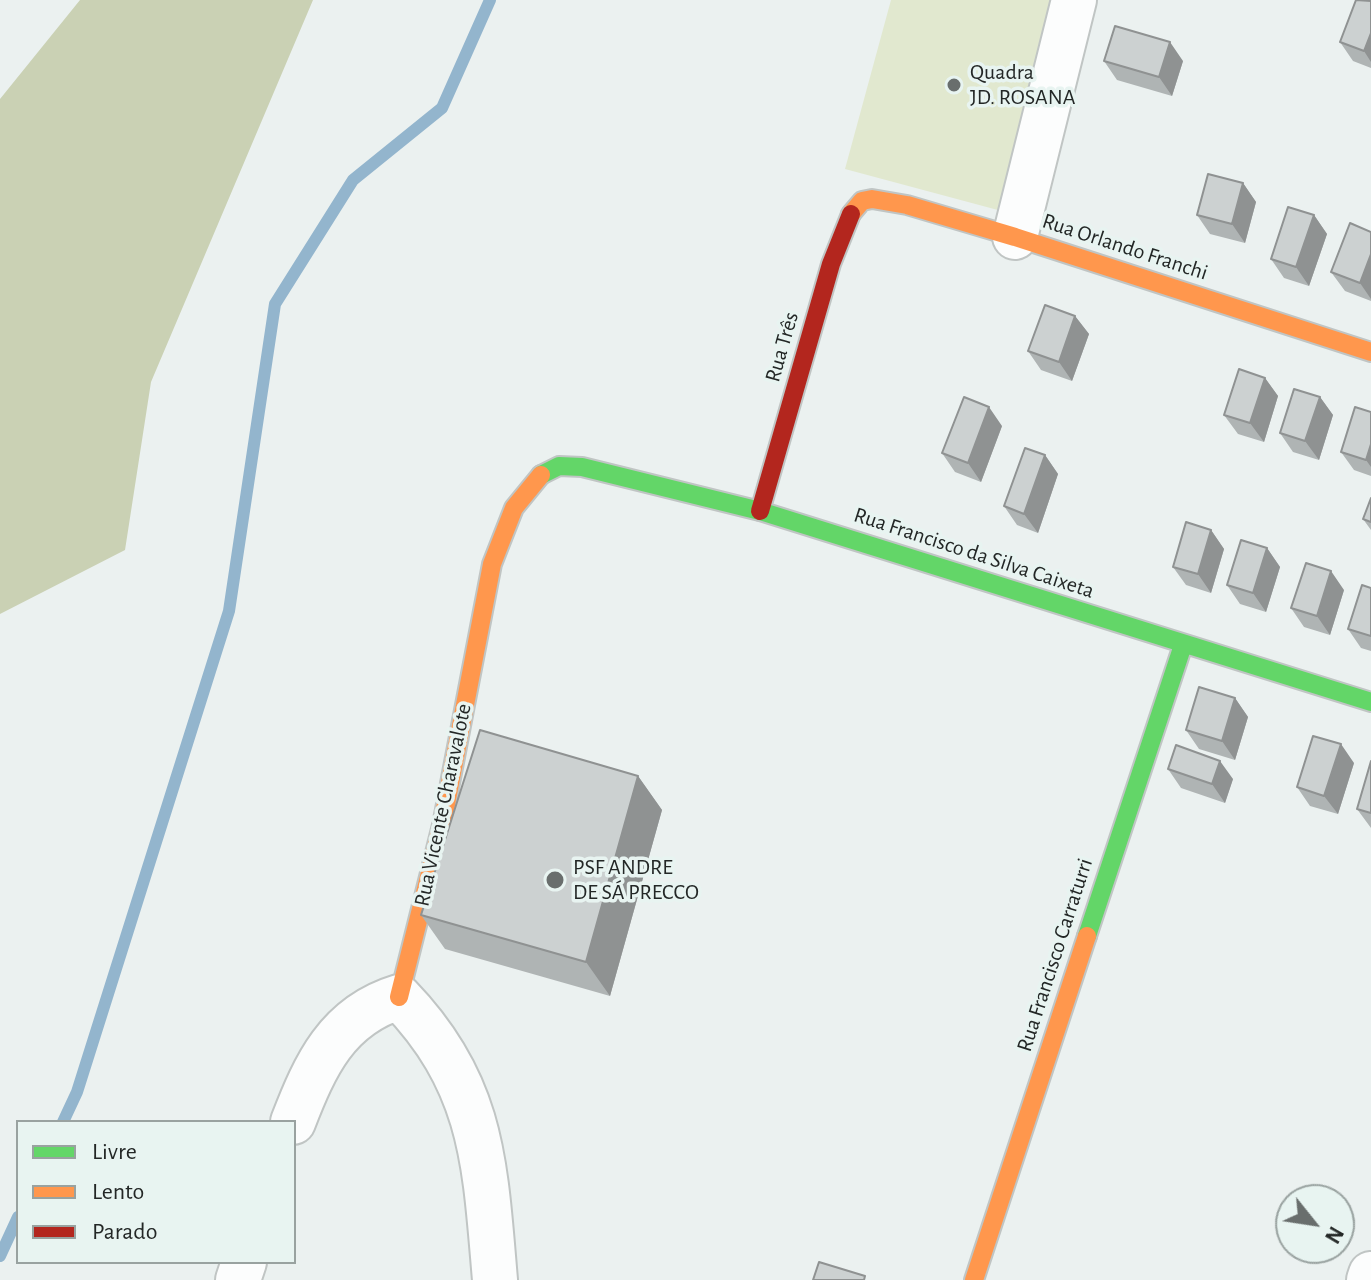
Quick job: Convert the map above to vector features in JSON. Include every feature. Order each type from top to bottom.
[{"type":"street","points":[[1015,237],[1074,0]]},
{"type":"street","name":"Rua Orlando Franchi","points":[[862,201],[872,199],[896,203],[1015,237],[1371,352]]},
{"type":"street","name":"Rua Três","points":[[760,511],[831,264],[848,218],[862,201]]},
{"type":"street","name":"Rua Francisco da Silva Caixeta","points":[[559,466],[582,467],[633,478],[760,511],[1371,702]]},
{"type":"street","name":"Rua Vicente Charavalote","points":[[399,997],[442,825],[492,564],[514,508],[539,476],[559,466]]},
{"type":"street","name":"Rua Francisco Carraturri","points":[[974,1280],[1183,645]]},
{"type":"street","points":[[294,1120],[333,1041],[350,1022],[367,1010],[399,997],[437,1040],[473,1115],[486,1175],[495,1280]]},
{"type":"street","points":[[1369,1280],[1371,1274]]},
{"type":"green space","points":[[80,0],[313,0],[151,382],[125,550],[0,614],[0,99]]},
{"type":"green space","name":"Quadra JD. ROSANA","points":[[891,0],[1059,0],[1009,213],[845,169]]},
{"type":"building","points":[[1356,0],[1371,1],[1371,33],[1364,51],[1340,42]]},
{"type":"building","points":[[1115,26],[1170,42],[1159,77],[1104,61]]},
{"type":"building","points":[[1208,174],[1243,183],[1232,224],[1197,215]]},
{"type":"building","points":[[1288,207],[1314,215],[1296,267],[1271,259]]},
{"type":"building","points":[[1350,223],[1371,232],[1371,254],[1360,283],[1331,272]]},
{"type":"building","points":[[1045,305],[1075,316],[1059,362],[1028,351]]},
{"type":"building","points":[[1239,369],[1265,378],[1250,423],[1224,415]]},
{"type":"building","points":[[1294,389],[1320,397],[1305,441],[1280,433]]},
{"type":"building","points":[[964,397],[989,407],[968,463],[942,453]]},
{"type":"building","points":[[1355,407],[1371,412],[1371,444],[1366,460],[1341,452]]},
{"type":"building","points":[[1025,448],[1045,455],[1024,514],[1004,506]]},
{"type":"building","points":[[1371,498],[1371,522],[1363,519]]},
{"type":"building","points":[[1186,522],[1211,530],[1198,574],[1173,567]]},
{"type":"building","points":[[1241,540],[1267,548],[1253,593],[1227,585]]},
{"type":"building","points":[[1306,563],[1331,571],[1317,616],[1291,608]]},
{"type":"building","points":[[1362,585],[1371,588],[1371,636],[1348,629]]},
{"type":"building","points":[[1199,687],[1235,698],[1222,741],[1186,730]]},
{"type":"building","name":"PSF ANDRE DE SÁ PRECCO","points":[[480,730],[638,776],[586,962],[421,915]]},
{"type":"building","points":[[1313,736],[1341,744],[1324,796],[1297,787]]},
{"type":"building","points":[[1176,745],[1220,761],[1212,784],[1168,769]]},
{"type":"building","points":[[1371,761],[1371,813],[1357,809]]},
{"type":"building","points":[[819,1262],[865,1276],[864,1280],[813,1280]]},
{"type":"waterway","points":[[64,1120],[77,1092],[229,611],[275,304],[353,180],[442,108],[490,0]]},
{"type":"waterway","points":[[0,1256],[16,1221]]},
{"type":"traffic: fast","points":[[541,475],[559,466],[582,467],[760,511],[1371,702]]},
{"type":"traffic: fast","points":[[1087,936],[1183,645]]},
{"type":"traffic: slow","points":[[851,214],[862,201],[872,199],[907,205],[1371,352]]},
{"type":"traffic: slow","points":[[399,997],[442,825],[492,564],[514,508],[541,475]]},
{"type":"traffic: slow","points":[[974,1280],[1087,936]]},
{"type":"traffic: jam","points":[[760,511],[831,264],[851,214]]},
{"type":"place","name":"Quadra JD. ROSANA","points":[[954,85]]},
{"type":"place","name":"PSF ANDRE DE SÁ PRECCO","points":[[555,880]]}]
